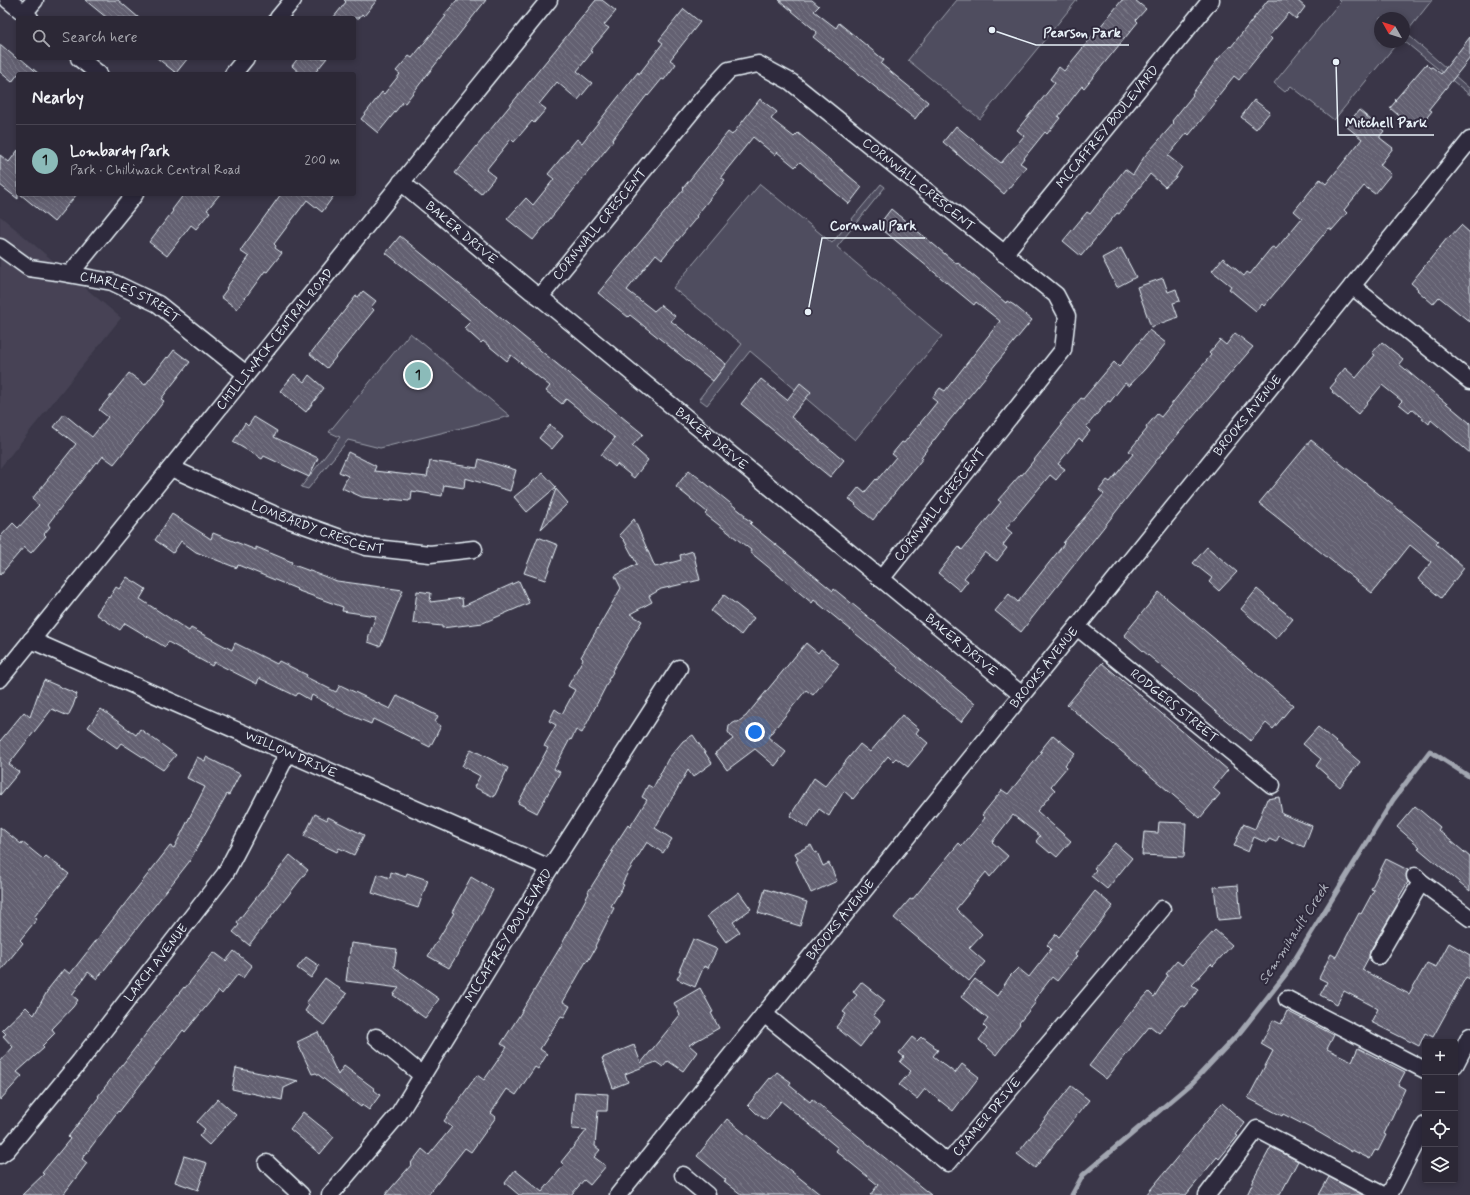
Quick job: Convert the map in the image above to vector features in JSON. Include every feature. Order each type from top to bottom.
[{"type":"street","points":[[8,0],[27,16],[35,0]]},
{"type":"street","points":[[280,16],[293,0]]},
{"type":"street","name":"CHILLIWACK CENTRAL ROAD","points":[[0,679],[549,0]]},
{"type":"street","name":"MCCAFFREY BOULEVARD","points":[[1004,254],[1211,0]]},
{"type":"street","points":[[82,60],[96,72]]},
{"type":"street","points":[[235,72],[244,60]]},
{"type":"street","name":"CORNWALL CRESCENT","points":[[540,297],[702,99],[729,70],[758,64],[791,82],[1056,295],[1067,316],[1063,350],[881,579]]},
{"type":"street","name":"BROOKS AVENUE","points":[[618,1195],[1470,140]]},
{"type":"street","name":"BAKER DRIVE","points":[[401,182],[531,291],[1022,695]]},
{"type":"street","points":[[70,274],[133,196]]},
{"type":"street","name":"CHARLES STREET","points":[[0,247],[29,268],[112,282],[158,304],[246,374]]},
{"type":"street","points":[[1352,286],[1470,381]]},
{"type":"street","name":"LOMBARDY CRESCENT","points":[[170,468],[273,514],[366,548],[430,554],[474,549]]},
{"type":"street","name":"RODGERS STREET","points":[[1077,627],[1272,785]]},
{"type":"street","name":"WILLOW DRIVE","points":[[31,640],[550,868]]},
{"type":"street","name":"MCCAFFREY BOULEVARD","points":[[330,1195],[398,1115],[550,868],[679,668]]},
{"type":"street","name":"LARCH AVENUE","points":[[0,1155],[7,1150],[80,1061],[225,874],[288,753]]},
{"type":"street","points":[[1378,956],[1418,879],[1470,918]]},
{"type":"street","name":"CRAMER DRIVE","points":[[764,1014],[948,1163],[1162,909]]},
{"type":"street","points":[[1287,999],[1422,1068]]},
{"type":"street","points":[[1458,1059],[1470,1036]]},
{"type":"street","points":[[376,1037],[423,1076]]},
{"type":"street","points":[[1207,1195],[1257,1129],[1383,1195]]},
{"type":"street","points":[[1389,1195],[1422,1131]]},
{"type":"street","points":[[267,1164],[301,1195]]},
{"type":"street","points":[[683,1175],[708,1195]]},
{"type":"shaded area","points":[[957,0],[1077,0],[980,119],[908,60]]},
{"type":"shaded area","points":[[1338,0],[1432,0],[1410,28],[1410,12],[1374,12],[1374,48],[1393,48],[1334,120],[1291,86],[1285,92],[1274,83],[1340,2]]},
{"type":"shaded area","points":[[1410,36],[1470,89],[1470,95],[1410,46]]},
{"type":"shaded area","points":[[760,184],[832,243],[881,184],[885,187],[837,247],[942,336],[855,440],[750,351],[707,405],[699,399],[742,344],[673,288]]},
{"type":"shaded area","points":[[0,216],[121,318],[0,468]]},
{"type":"shaded area","points":[[410,333],[510,416],[380,448],[348,440],[308,489],[301,487],[340,437],[329,432]]},
{"type":"building","points":[[85,0],[118,0],[137,16],[105,16]]},
{"type":"building","points":[[344,0],[377,0],[364,16],[362,14],[359,18],[356,18],[356,16],[335,16],[346,2]]},
{"type":"building","points":[[457,0],[486,0],[405,103],[403,102],[378,133],[361,119],[382,92],[384,94],[400,74],[396,71],[409,56],[412,58]]},
{"type":"building","points":[[596,0],[602,0],[616,11],[604,25],[609,28],[590,51],[592,52],[577,71],[592,83],[578,100],[557,82],[539,104],[546,109],[534,123],[532,121],[514,142],[511,139],[486,170],[495,177],[481,194],[455,173]]},
{"type":"building","points":[[779,0],[812,0],[819,6],[814,11],[836,28],[839,23],[884,60],[881,64],[928,102],[915,119],[813,37],[817,32]]},
{"type":"building","points":[[1122,0],[1135,0],[1146,9],[1136,20],[1138,22],[1084,88],[1082,86],[1047,134],[1045,132],[1020,163],[1026,167],[1004,194],[943,142],[956,126],[1001,163],[1024,136],[1017,130],[1055,83],[1050,79],[1059,67],[1064,71]]},
{"type":"building","points":[[1268,0],[1299,0],[1298,1],[1305,7],[1296,19],[1289,13],[1269,36],[1272,39],[1239,80],[1234,76],[1214,101],[1216,102],[1189,135],[1187,133],[1168,156],[1182,167],[1175,178],[1165,187],[1150,174],[1119,214],[1117,213],[1081,256],[1063,241],[1087,212],[1090,214],[1125,169],[1133,175],[1144,157],[1174,123],[1172,121],[1193,95],[1192,94],[1218,59],[1230,46],[1231,47]]},
{"type":"building","points":[[684,9],[700,22],[670,60],[676,64],[664,80],[662,79],[648,96],[647,95],[612,140],[613,141],[533,240],[507,219],[526,198],[533,205],[554,179],[548,174],[577,139],[582,143],[638,72],[639,74],[663,43],[659,40]]},
{"type":"building","points":[[1470,37],[1470,58],[1429,109],[1432,111],[1424,121],[1420,117],[1412,127],[1390,108],[1396,101],[1395,100],[1426,64],[1441,74]]},
{"type":"building","points":[[0,44],[16,58],[16,60],[22,60],[37,72],[16,72],[16,77],[12,82],[0,72]]},
{"type":"building","points":[[160,60],[186,60],[177,72]]},
{"type":"building","points":[[296,60],[325,60],[316,72],[299,72],[292,66]]},
{"type":"building","points":[[760,99],[777,112],[771,119],[794,137],[798,133],[862,187],[849,204],[800,162],[795,167],[777,152],[775,155],[753,137],[721,177],[725,180],[696,216],[697,217],[662,259],[656,254],[627,290],[654,311],[661,305],[675,316],[671,321],[726,364],[713,381],[630,315],[628,317],[598,293],[684,189],[683,188],[728,132],[732,135]]},
{"type":"building","points":[[1254,100],[1270,112],[1256,129],[1241,117]]},
{"type":"building","points":[[1359,110],[1384,131],[1380,138],[1393,148],[1380,165],[1391,174],[1375,194],[1364,186],[1344,210],[1347,213],[1332,230],[1329,228],[1264,306],[1262,304],[1256,311],[1229,289],[1231,286],[1212,271],[1223,258],[1244,276],[1247,272],[1250,274],[1271,248],[1273,247],[1276,249],[1302,218],[1294,211],[1320,179],[1326,184],[1362,139],[1346,126]]},
{"type":"building","points":[[16,153],[16,196],[18,196],[18,199],[0,185],[0,155],[9,162]]},
{"type":"building","points":[[22,196],[75,196],[54,222]]},
{"type":"building","points":[[182,196],[218,196],[207,210],[210,212],[196,229],[191,225],[167,256],[149,242],[173,211],[172,210]]},
{"type":"building","points":[[280,196],[334,196],[322,212],[307,200],[274,244],[276,246],[275,248],[282,253],[267,272],[265,271],[237,309],[221,297],[249,257],[240,251]]},
{"type":"building","points":[[891,209],[1006,303],[1007,301],[1014,305],[1032,320],[949,421],[921,457],[923,458],[873,520],[849,499],[859,487],[865,492],[876,479],[877,480],[896,457],[892,454],[902,442],[904,443],[937,402],[932,398],[940,388],[945,391],[1000,321],[976,302],[974,305],[878,226]]},
{"type":"building","points":[[1461,225],[1470,233],[1470,322],[1439,297],[1433,304],[1411,283],[1448,237],[1449,238]]},
{"type":"building","points":[[400,236],[643,434],[632,446],[648,460],[634,478],[617,464],[615,467],[601,455],[615,438],[566,399],[562,404],[546,391],[550,386],[511,355],[507,361],[483,341],[481,343],[464,328],[471,321],[386,253]]},
{"type":"building","points":[[1121,248],[1136,277],[1117,287],[1102,258]]},
{"type":"building","points":[[1163,278],[1168,292],[1176,289],[1180,301],[1173,303],[1178,317],[1151,327],[1137,287]]},
{"type":"building","points":[[363,291],[376,301],[371,307],[374,310],[327,368],[310,354],[356,296],[358,297]]},
{"type":"building","points":[[1149,330],[1166,343],[1129,386],[1125,383],[1110,402],[1108,401],[1086,427],[1090,431],[1082,441],[1079,438],[1058,464],[1065,469],[1056,480],[1050,475],[1006,528],[1012,533],[1003,545],[1007,548],[997,561],[985,552],[964,578],[968,581],[960,591],[938,573],[959,547],[962,550],[1001,502],[998,500],[1021,474],[1022,475],[1062,425],[1060,424],[1081,398],[1083,399],[1114,362],[1119,367]]},
{"type":"building","points":[[1235,333],[1253,347],[1167,447],[1021,632],[995,611],[1009,594],[1018,602],[1064,544],[1063,543],[1104,494],[1099,490],[1107,480],[1110,482],[1133,454],[1129,451],[1147,429],[1146,427],[1157,414],[1161,417],[1211,355],[1209,353],[1220,340],[1226,345]]},
{"type":"building","points":[[1382,342],[1403,359],[1399,364],[1470,423],[1470,453],[1431,420],[1429,424],[1412,409],[1409,412],[1399,404],[1402,401],[1382,385],[1358,414],[1332,392],[1333,391],[1330,388],[1345,368],[1356,378],[1375,355],[1372,353]]},
{"type":"building","points":[[174,350],[190,362],[161,399],[164,401],[151,418],[114,464],[103,456],[98,463],[96,462],[48,524],[50,527],[44,534],[46,536],[31,553],[24,547],[0,575],[0,537],[13,523],[18,528],[39,505],[32,499],[76,444],[54,427],[64,414],[92,437],[108,417],[99,410],[129,373],[145,385]]},
{"type":"building","points":[[294,374],[304,382],[309,375],[324,388],[306,412],[280,391]]},
{"type":"building","points":[[761,379],[787,400],[800,383],[811,392],[791,417],[844,460],[830,477],[741,404]]},
{"type":"building","points":[[254,417],[277,431],[274,437],[318,458],[309,477],[264,456],[262,459],[233,442],[245,423],[248,426]]},
{"type":"building","points":[[550,425],[563,436],[552,449],[539,438]]},
{"type":"building","points":[[1311,440],[1438,541],[1436,544],[1464,568],[1441,598],[1418,579],[1431,562],[1410,545],[1372,593],[1259,503]]},
{"type":"building","points":[[348,452],[376,466],[374,471],[427,477],[430,461],[477,468],[479,459],[516,470],[510,491],[465,478],[464,488],[444,485],[442,496],[412,491],[411,500],[409,501],[362,497],[342,488],[348,476],[339,472]]},
{"type":"building","points":[[689,470],[745,515],[744,517],[752,522],[750,524],[833,591],[834,589],[975,704],[961,722],[897,670],[898,668],[814,600],[812,603],[750,552],[751,550],[705,514],[707,512],[676,487]]},
{"type":"building","points":[[543,473],[556,487],[527,512],[514,497]]},
{"type":"building","points":[[556,489],[568,503],[541,529]]},
{"type":"building","points":[[172,514],[211,539],[213,533],[256,550],[256,547],[292,562],[291,564],[337,581],[403,590],[381,645],[379,646],[368,642],[376,616],[342,611],[343,607],[296,590],[297,589],[238,565],[237,568],[196,552],[181,541],[173,553],[155,540]]},
{"type":"building","points":[[634,519],[655,567],[681,560],[680,555],[693,551],[700,580],[661,589],[649,596],[652,602],[630,614],[642,621],[612,671],[613,672],[582,733],[576,730],[571,740],[570,739],[554,769],[560,772],[537,813],[518,803],[548,748],[544,746],[556,725],[549,721],[555,709],[562,714],[575,690],[568,686],[583,659],[581,657],[621,588],[615,576],[637,564],[624,540],[619,535]]},
{"type":"building","points":[[538,537],[558,545],[545,580],[524,573]]},
{"type":"building","points":[[1207,547],[1237,572],[1219,591],[1209,582],[1212,578],[1193,563]]},
{"type":"building","points":[[127,577],[146,589],[140,599],[189,631],[191,628],[232,650],[235,643],[277,664],[279,661],[336,692],[340,685],[390,709],[397,696],[438,716],[435,722],[441,726],[430,747],[373,719],[371,724],[345,713],[312,695],[310,700],[298,693],[296,696],[259,678],[257,684],[214,662],[212,666],[168,642],[165,647],[125,623],[120,630],[96,614],[116,587],[119,589]]},
{"type":"building","points":[[519,581],[529,603],[483,623],[442,628],[442,626],[413,623],[417,591],[431,593],[430,602],[462,598],[463,606]]},
{"type":"building","points":[[1257,589],[1293,619],[1276,639],[1241,609]]},
{"type":"building","points":[[1159,592],[1293,705],[1273,729],[1266,723],[1251,741],[1124,635]]},
{"type":"building","points":[[724,595],[754,618],[741,635],[711,611]]},
{"type":"building","points":[[806,643],[818,653],[821,649],[839,664],[813,695],[806,690],[768,737],[786,752],[775,766],[755,749],[727,770],[715,753],[733,739],[728,732],[729,726],[746,716]]},
{"type":"building","points":[[1102,663],[1228,770],[1213,788],[1220,794],[1200,818],[1067,705]]},
{"type":"building","points":[[44,680],[77,694],[73,706],[68,716],[52,709],[9,764],[19,772],[0,795],[0,741],[24,712],[30,717]]},
{"type":"building","points":[[101,709],[136,735],[140,729],[176,755],[163,770],[121,743],[117,748],[88,727]]},
{"type":"building","points":[[902,715],[919,729],[916,733],[928,743],[908,767],[896,758],[893,761],[888,756],[853,799],[844,791],[829,816],[819,809],[808,828],[790,816],[814,778],[825,786],[860,744],[870,752]]},
{"type":"building","points":[[1318,727],[1360,762],[1340,787],[1316,766],[1321,759],[1303,744]]},
{"type":"building","points":[[693,735],[712,763],[693,777],[688,770],[655,828],[672,839],[663,853],[647,842],[627,874],[622,884],[624,885],[611,906],[614,908],[595,946],[596,947],[563,1002],[570,1006],[564,1017],[561,1016],[540,1049],[547,1054],[538,1069],[535,1067],[516,1095],[507,1089],[491,1113],[496,1117],[471,1152],[465,1148],[428,1195],[385,1195],[412,1164],[411,1163],[422,1149],[429,1155],[452,1127],[444,1121],[477,1075],[484,1080],[507,1047],[501,1044],[561,946],[589,893],[588,892],[613,852],[611,851],[628,825],[630,827],[647,800],[642,797],[648,785],[653,788],[668,759],[683,741]]},
{"type":"building","points":[[1053,735],[1075,753],[1065,765],[1067,767],[1051,786],[1055,790],[1037,811],[1071,841],[1057,857],[1036,841],[1040,836],[1013,815],[992,842],[1008,856],[990,877],[986,872],[956,909],[982,934],[969,948],[985,962],[969,981],[894,918],[910,899],[912,900],[959,843],[962,846],[985,818],[982,815],[1002,790],[1008,794],[1042,752],[1040,751]]},
{"type":"building","points":[[471,749],[508,768],[494,797],[474,787],[480,776],[462,766]]},
{"type":"building","points":[[197,757],[205,761],[206,757],[240,774],[229,795],[227,794],[189,862],[97,979],[88,972],[72,995],[78,1000],[52,1029],[55,1033],[42,1046],[44,1048],[17,1072],[22,1076],[0,1100],[0,1062],[13,1047],[3,1036],[6,1034],[2,1030],[26,1007],[34,1015],[49,988],[64,969],[70,974],[170,846],[174,848],[205,787],[187,778]]},
{"type":"building","points":[[1279,797],[1282,814],[1312,826],[1304,847],[1279,836],[1276,842],[1269,839],[1267,843],[1254,837],[1248,852],[1234,846],[1243,824],[1255,829],[1267,799]]},
{"type":"building","points":[[1415,806],[1440,827],[1438,830],[1470,857],[1470,891],[1418,848],[1420,847],[1397,827]]},
{"type":"building","points":[[315,814],[327,820],[328,817],[364,835],[354,855],[339,848],[337,852],[304,836]]},
{"type":"building","points":[[1159,822],[1186,823],[1184,857],[1142,855],[1144,832],[1158,833]]},
{"type":"building","points":[[0,827],[43,859],[46,856],[69,874],[34,917],[37,919],[20,940],[23,943],[0,971]]},
{"type":"building","points":[[1115,843],[1132,858],[1107,889],[1091,876],[1096,870],[1094,868]]},
{"type":"building","points":[[811,845],[815,853],[817,852],[823,866],[829,863],[837,881],[811,893],[796,861],[798,860],[795,853]]},
{"type":"building","points":[[290,855],[308,870],[249,945],[233,932],[239,925],[237,922]]},
{"type":"building","points":[[1386,859],[1408,870],[1406,874],[1408,882],[1398,899],[1400,900],[1370,951],[1369,957],[1362,970],[1409,994],[1427,963],[1436,967],[1449,943],[1470,955],[1470,979],[1466,977],[1433,1037],[1425,1033],[1419,1046],[1371,1022],[1378,1009],[1344,991],[1337,1004],[1320,995],[1327,982],[1319,978],[1331,954],[1336,957],[1359,913],[1361,914],[1374,890],[1371,889]]},
{"type":"building","points":[[391,872],[406,877],[407,873],[428,880],[418,908],[372,893],[378,874],[390,878]]},
{"type":"building","points":[[471,877],[493,890],[469,936],[449,968],[428,956],[454,913],[452,912]]},
{"type":"building","points":[[1238,885],[1241,918],[1218,920],[1214,887]]},
{"type":"building","points":[[765,889],[807,902],[800,926],[758,913]]},
{"type":"building","points":[[1095,891],[1113,906],[1075,954],[1077,956],[1057,981],[1052,977],[1034,1000],[1036,1002],[996,1055],[979,1040],[987,1029],[983,1025],[988,1019],[961,997],[975,979],[997,996],[1010,976],[1018,968],[1029,977],[1051,949],[1047,945],[1056,934],[1059,937]]},
{"type":"building","points":[[739,892],[751,909],[733,922],[740,932],[726,942],[707,916]]},
{"type":"building","points":[[1215,930],[1232,945],[1213,966],[1211,964],[1192,985],[1198,989],[1185,1007],[1182,1005],[1159,1033],[1150,1026],[1106,1079],[1089,1066],[1135,1007],[1149,992],[1154,997],[1168,975],[1166,974],[1177,961],[1182,965]]},
{"type":"building","points":[[693,939],[717,949],[708,968],[704,966],[695,987],[677,979]]},
{"type":"building","points":[[351,943],[397,949],[394,967],[439,999],[425,1018],[393,995],[399,988],[346,981]]},
{"type":"building","points":[[234,951],[252,966],[243,978],[238,974],[222,994],[219,991],[185,1032],[183,1030],[119,1112],[118,1111],[82,1159],[87,1163],[63,1195],[22,1195],[44,1174],[42,1173],[70,1139],[68,1137],[99,1097],[98,1096],[156,1021],[214,952],[226,961]]},
{"type":"building","points":[[306,957],[319,966],[311,978],[297,968]]},
{"type":"building","points":[[325,978],[347,994],[324,1025],[305,1011],[309,1005],[306,1003]]},
{"type":"building","points":[[861,982],[885,1001],[873,1015],[880,1021],[860,1047],[836,1027],[846,1014],[843,1012],[857,995],[853,992]]},
{"type":"building","points":[[700,988],[713,1012],[711,1013],[719,1028],[689,1045],[697,1052],[683,1071],[668,1061],[663,1067],[656,1062],[625,1074],[628,1082],[613,1088],[602,1058],[634,1045],[641,1063],[680,1015],[674,1003]]},
{"type":"building","points":[[1287,1011],[1334,1035],[1327,1049],[1352,1061],[1358,1048],[1405,1072],[1398,1085],[1405,1089],[1384,1134],[1386,1135],[1378,1151],[1375,1150],[1370,1159],[1352,1150],[1352,1152],[1318,1132],[1283,1114],[1282,1116],[1248,1098],[1273,1051],[1261,1044],[1273,1020],[1281,1024]]},
{"type":"building","points":[[318,1032],[338,1075],[344,1066],[375,1089],[374,1090],[380,1095],[369,1110],[362,1105],[361,1107],[316,1073],[312,1074],[297,1042]]},
{"type":"building","points":[[912,1037],[917,1041],[923,1037],[934,1045],[933,1047],[938,1050],[933,1056],[955,1073],[962,1064],[979,1077],[953,1111],[925,1089],[917,1099],[899,1085],[911,1071],[900,1062],[904,1057],[899,1053]]},
{"type":"building","points":[[236,1068],[299,1081],[284,1088],[282,1100],[232,1089]]},
{"type":"building","points":[[777,1072],[791,1082],[789,1085],[810,1102],[812,1099],[931,1195],[870,1195],[878,1185],[836,1151],[838,1148],[781,1101],[766,1120],[756,1113],[748,1105],[770,1078],[771,1079]]},
{"type":"building","points":[[1071,1086],[1089,1100],[1035,1168],[1017,1154]]},
{"type":"building","points":[[575,1092],[608,1094],[607,1111],[598,1111],[595,1146],[600,1150],[594,1157],[606,1166],[590,1185],[584,1180],[571,1195],[519,1195],[505,1183],[515,1170],[542,1192],[564,1165],[561,1162],[587,1130],[572,1129]]},
{"type":"building","points":[[218,1099],[236,1115],[209,1145],[199,1136],[205,1129],[197,1122]]},
{"type":"building","points":[[1222,1103],[1245,1123],[1236,1135],[1238,1136],[1219,1159],[1217,1157],[1186,1195],[1146,1195]]},
{"type":"building","points":[[303,1112],[334,1137],[320,1154],[290,1129]]},
{"type":"building","points":[[727,1119],[821,1195],[742,1195],[724,1181],[726,1180],[697,1156]]},
{"type":"building","points":[[1271,1147],[1298,1161],[1280,1195],[1247,1195],[1253,1180]]},
{"type":"building","points":[[184,1156],[207,1163],[198,1190],[175,1182]]},
{"type":"building","points":[[1329,1177],[1363,1195],[1319,1195]]},
{"type":"waterway","name":"Semmihault Creek","points":[[1072,1195],[1083,1175],[1192,1083],[1241,1031],[1286,974],[1393,800],[1430,751],[1470,777]]},
{"type":"place","name":"Pearson Park","points":[[992,30]]},
{"type":"place","name":"Mitchell Park","points":[[1336,62]]},
{"type":"place","name":"Cornwall Park","points":[[808,312]]},
{"type":"place","name":"Lombardy Park","points":[[418,375]]}]
